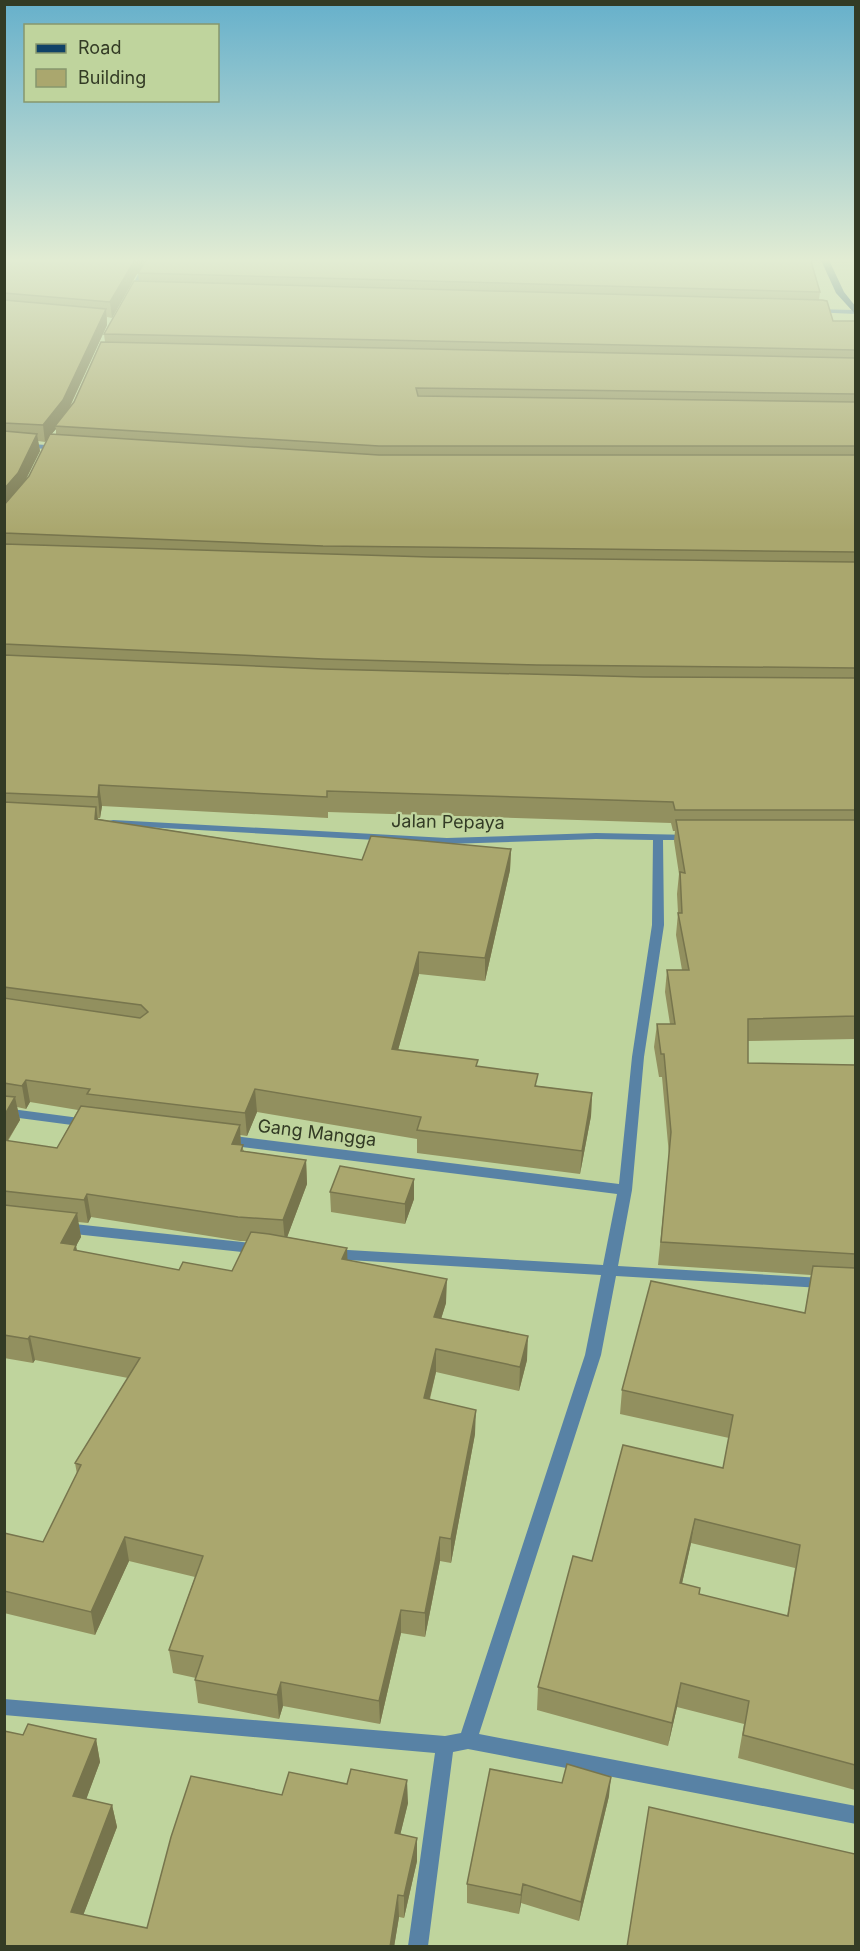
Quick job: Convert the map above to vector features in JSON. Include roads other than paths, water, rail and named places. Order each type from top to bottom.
[{"type":"street","points":[[4,444],[51,443],[72,448]]},
{"type":"street","points":[[44,456],[51,443]]},
{"type":"street","name":"Jalan Pepaya","points":[[98,822],[447,841],[706,837]]},
{"type":"street","points":[[468,1740],[593,1355],[625,1190],[638,1057],[658,925],[658,837]]},
{"type":"street","points":[[4,1113],[98,1124]]},
{"type":"street","name":"Gang Mangga","points":[[215,1139],[625,1190]]},
{"type":"street","points":[[51,1226],[225,1247],[273,1250]]},
{"type":"street","points":[[321,1253],[855,1286]]},
{"type":"street","points":[[4,1707],[445,1745],[468,1740],[855,1815]]},
{"type":"street","points":[[418,1947],[445,1745]]}]
